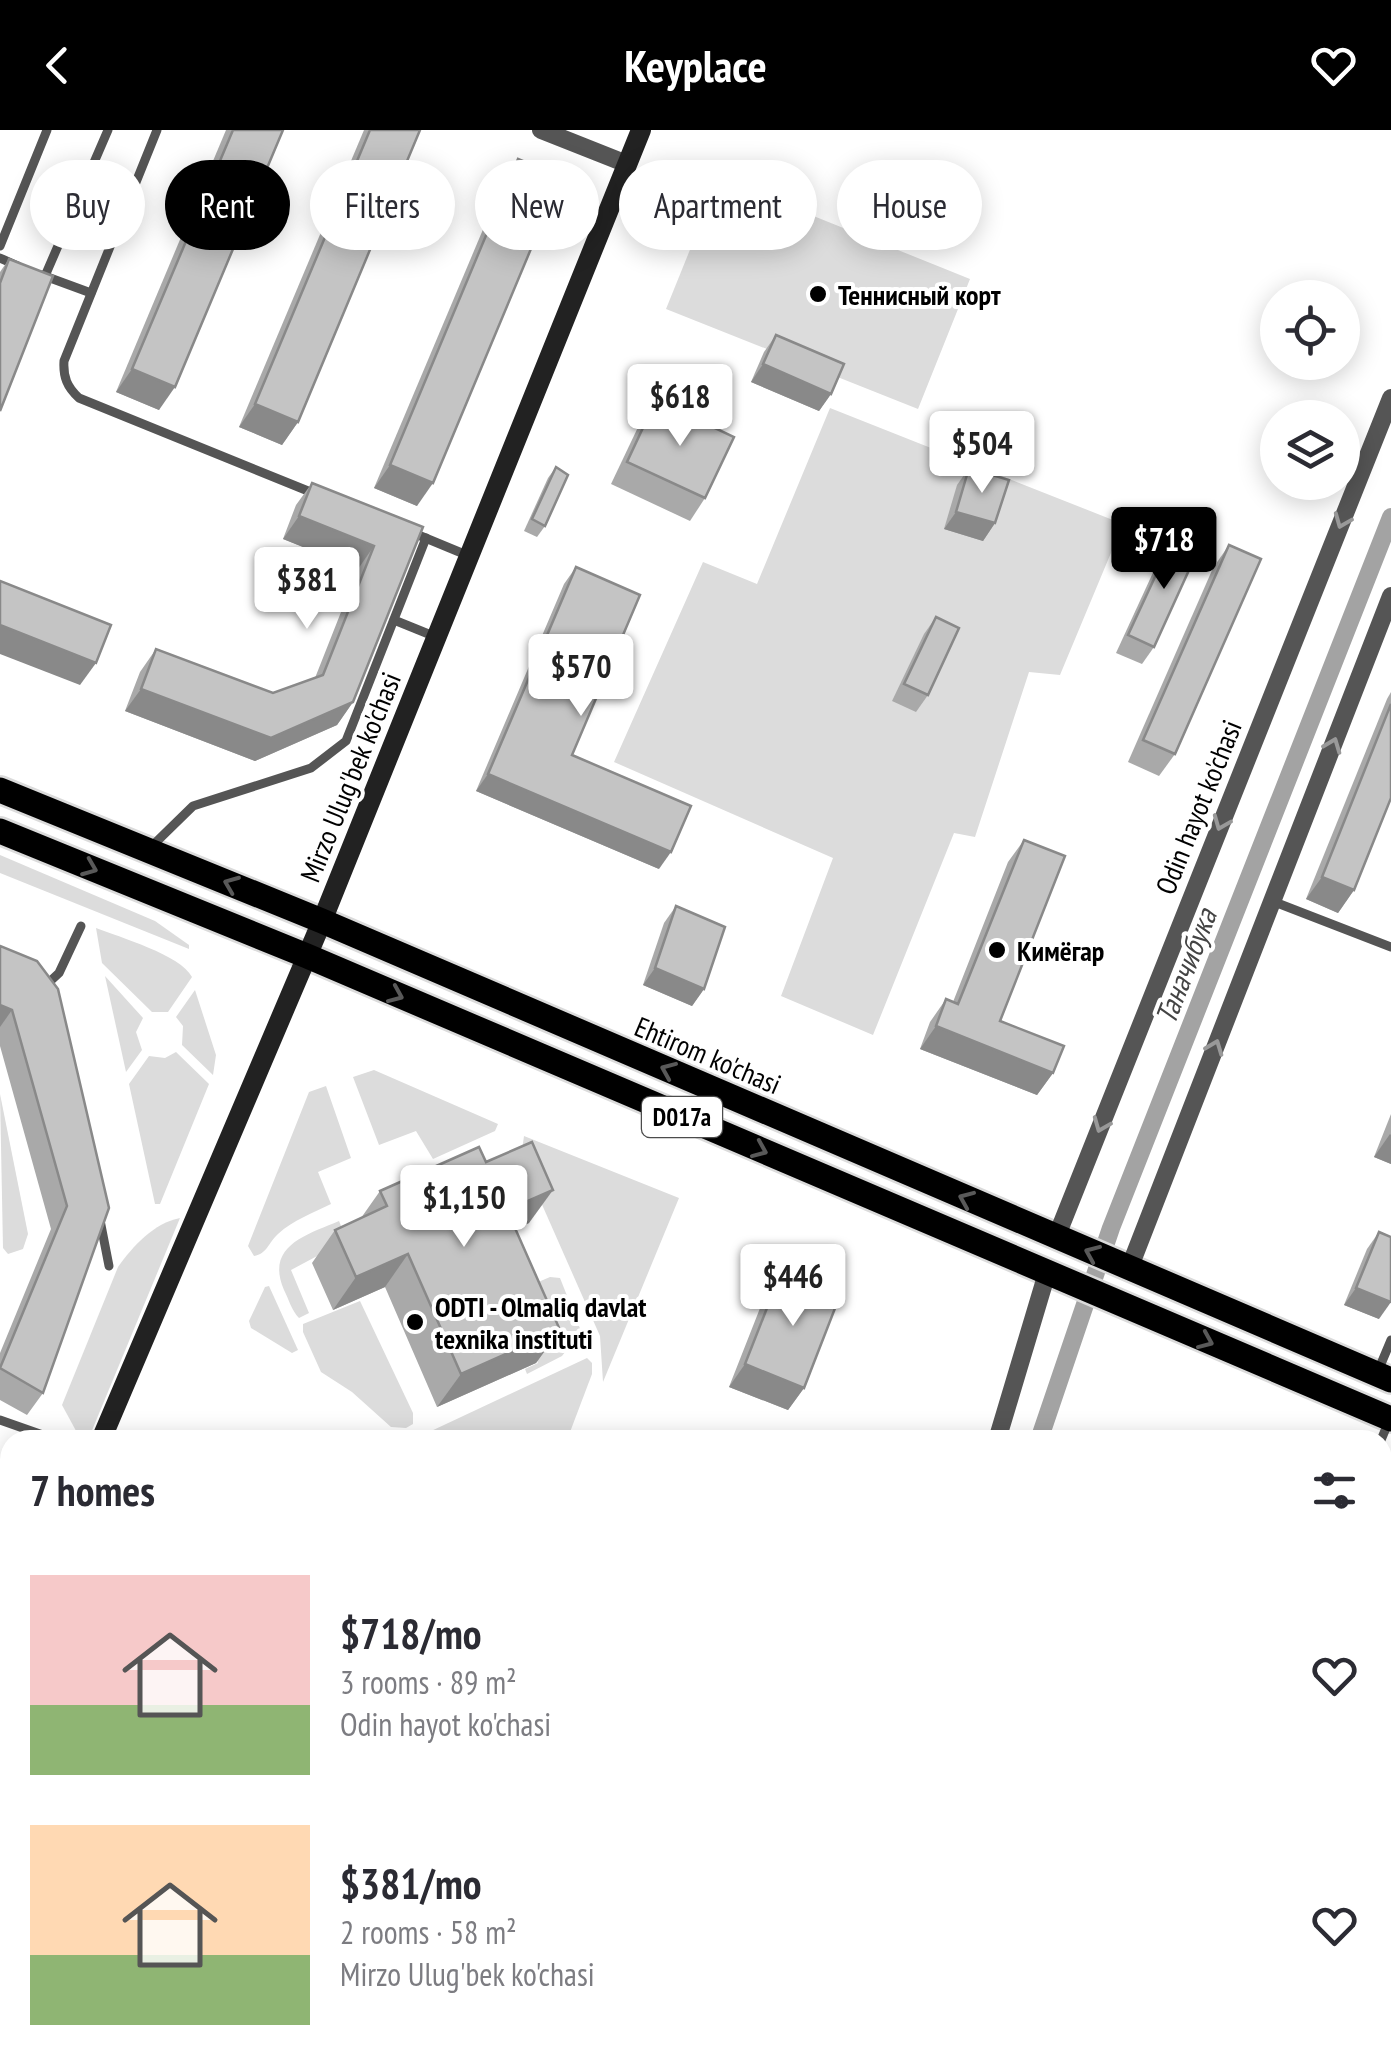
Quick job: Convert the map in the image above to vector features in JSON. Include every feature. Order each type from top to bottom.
[{"type":"main road","name":"Mirzo Ulug'bek ko'chasi","points":[[629,160],[641,130]]},
{"type":"main road","name":"Mirzo Ulug'bek ko'chasi","points":[[105,1430],[322,921],[619,184]]},
{"type":"main road","name":"Ehtirom ko'chasi","points":[[0,790],[322,921],[1384,1377]]},
{"type":"main road","name":"D017a","points":[[0,831],[307,956],[1052,1275],[1387,1426]]},
{"type":"street","points":[[542,130],[619,161]]},
{"type":"street","name":"Odin hayot ko'chasi","points":[[1056,1238],[1391,398]]},
{"type":"street","points":[[1129,1269],[1391,596]]},
{"type":"street","points":[[1000,1430],[1052,1275]]},
{"type":"lane","points":[[0,246],[47,130]]},
{"type":"lane","points":[[46,276],[108,130]]},
{"type":"lane","points":[[157,130],[64,361],[63,376],[79,398],[336,502]]},
{"type":"lane","points":[[0,258],[91,294]]},
{"type":"lane","points":[[408,531],[469,556]]},
{"type":"lane","points":[[148,850],[194,806],[311,768],[346,740],[426,538]]},
{"type":"lane","points":[[394,620],[436,637]]},
{"type":"lane","points":[[1272,901],[1391,947]]},
{"type":"lane","points":[[30,976],[48,990],[81,926]]},
{"type":"lane","points":[[98,1210],[109,1266]]},
{"type":"lane","points":[[1384,1377],[1391,1340]]},
{"type":"lane","points":[[0,1420],[28,1430]]},
{"type":"shaded area","name":"Теннисный корт","points":[[817,217],[837,225],[837,250],[898,250],[970,279],[918,409],[666,309],[690,250],[817,250]]},
{"type":"shaded area","points":[[830,408],[1123,524],[1060,675],[1029,672],[975,837],[954,833],[873,1035],[781,996],[833,858],[614,762],[703,562],[757,584]]},
{"type":"shaded area","points":[[0,855],[155,921],[189,945],[189,949],[0,873]]},
{"type":"shaded area","points":[[96,928],[148,948],[186,969],[192,977],[168,1012],[152,1012],[102,963]]},
{"type":"shaded area","points":[[105,976],[143,1018],[136,1032],[142,1050],[126,1072]]},
{"type":"shaded area","points":[[195,990],[216,1055],[213,1075],[182,1045],[183,1026],[176,1017]]},
{"type":"shaded area","points":[[176,1052],[209,1084],[160,1204],[155,1204],[129,1084],[149,1056],[165,1058]]},
{"type":"shaded area","points":[[374,1070],[498,1124],[495,1131],[433,1159],[416,1131],[379,1145],[353,1077]]},
{"type":"shaded area","points":[[326,1086],[351,1158],[318,1172],[331,1204],[290,1225],[265,1251],[254,1256],[248,1246],[309,1092]]},
{"type":"shaded area","points":[[0,1094],[28,1234],[23,1249],[8,1254],[3,1248]]},
{"type":"shaded area","points":[[524,1136],[679,1198],[603,1382],[600,1336],[521,1157]]},
{"type":"shaded area","points":[[180,1218],[92,1430],[76,1430],[62,1405],[118,1267],[145,1236]]},
{"type":"shaded area","points":[[339,1221],[347,1240],[291,1270],[309,1313],[299,1318],[280,1275],[284,1253],[302,1237]]},
{"type":"shaded area","points":[[550,1277],[560,1278],[581,1331],[562,1356],[527,1374],[525,1369],[538,1363],[508,1295]]},
{"type":"shaded area","points":[[269,1286],[298,1350],[292,1353],[251,1328],[249,1321]]},
{"type":"shaded area","points":[[360,1301],[413,1413],[413,1424],[406,1428],[391,1427],[352,1392],[321,1372],[303,1332],[303,1324]]},
{"type":"shaded area","points":[[587,1358],[592,1363],[592,1374],[571,1430],[433,1430]]},
{"type":"building","points":[[233,130],[283,130],[270,160],[220,160]]},
{"type":"building","points":[[370,130],[420,130],[407,160],[357,160]]},
{"type":"building","points":[[182,250],[233,250],[175,387],[132,369]]},
{"type":"building","points":[[320,250],[370,250],[298,422],[255,404]]},
{"type":"building","points":[[480,250],[530,250],[433,483],[390,465]]},
{"type":"building","points":[[9,259],[53,276],[0,411],[0,283]]},
{"type":"building","points":[[776,335],[844,364],[831,394],[763,364]]},
{"type":"building","points":[[656,400],[734,437],[705,498],[627,462]]},
{"type":"building","points":[[556,467],[568,475],[545,526],[532,519]]},
{"type":"building","points":[[969,468],[1009,480],[995,523],[956,512]]},
{"type":"building","points":[[312,483],[423,527],[353,702],[271,738],[141,689],[156,649],[273,693],[323,675],[374,546],[299,516]]},
{"type":"building","points":[[1174,536],[1199,548],[1154,647],[1128,635]]},
{"type":"building","points":[[1229,545],[1261,559],[1175,754],[1143,740]]},
{"type":"building","points":[[576,567],[640,595],[572,755],[691,806],[671,852],[488,774]]},
{"type":"building","points":[[0,581],[111,625],[96,663],[0,625]]},
{"type":"building","points":[[936,617],[959,628],[928,695],[904,684]]},
{"type":"building","points":[[1391,704],[1391,798],[1354,890],[1322,877]]},
{"type":"building","name":"Кимёгар","points":[[1024,840],[1065,856],[1000,1021],[1064,1046],[1053,1073],[936,1026],[946,999],[958,1004]]},
{"type":"building","points":[[676,906],[725,927],[704,989],[655,968]]},
{"type":"building","points":[[0,946],[37,961],[58,989],[109,1208],[43,1393],[0,1368],[67,1206],[12,1010],[0,1005]]},
{"type":"building","points":[[532,1142],[553,1190],[507,1210],[560,1330],[461,1374],[408,1254],[356,1277],[335,1230],[387,1206],[380,1191],[479,1147],[486,1162]]},
{"type":"building","points":[[1379,1232],[1391,1237],[1391,1302],[1356,1288]]},
{"type":"building","points":[[795,1272],[834,1287],[831,1295],[839,1298],[804,1388],[745,1364],[780,1275],[792,1280]]},
{"type":"waterway","name":"Таначибука","points":[[1042,1430],[1111,1228],[1391,517]]},
{"type":"place","name":"Теннисный корт","points":[[818,294]]},
{"type":"place","name":"Кимёгар","points":[[997,950]]},
{"type":"place","name":"ODTI - Olmaliq davlat texnika instituti","points":[[415,1322]]}]
